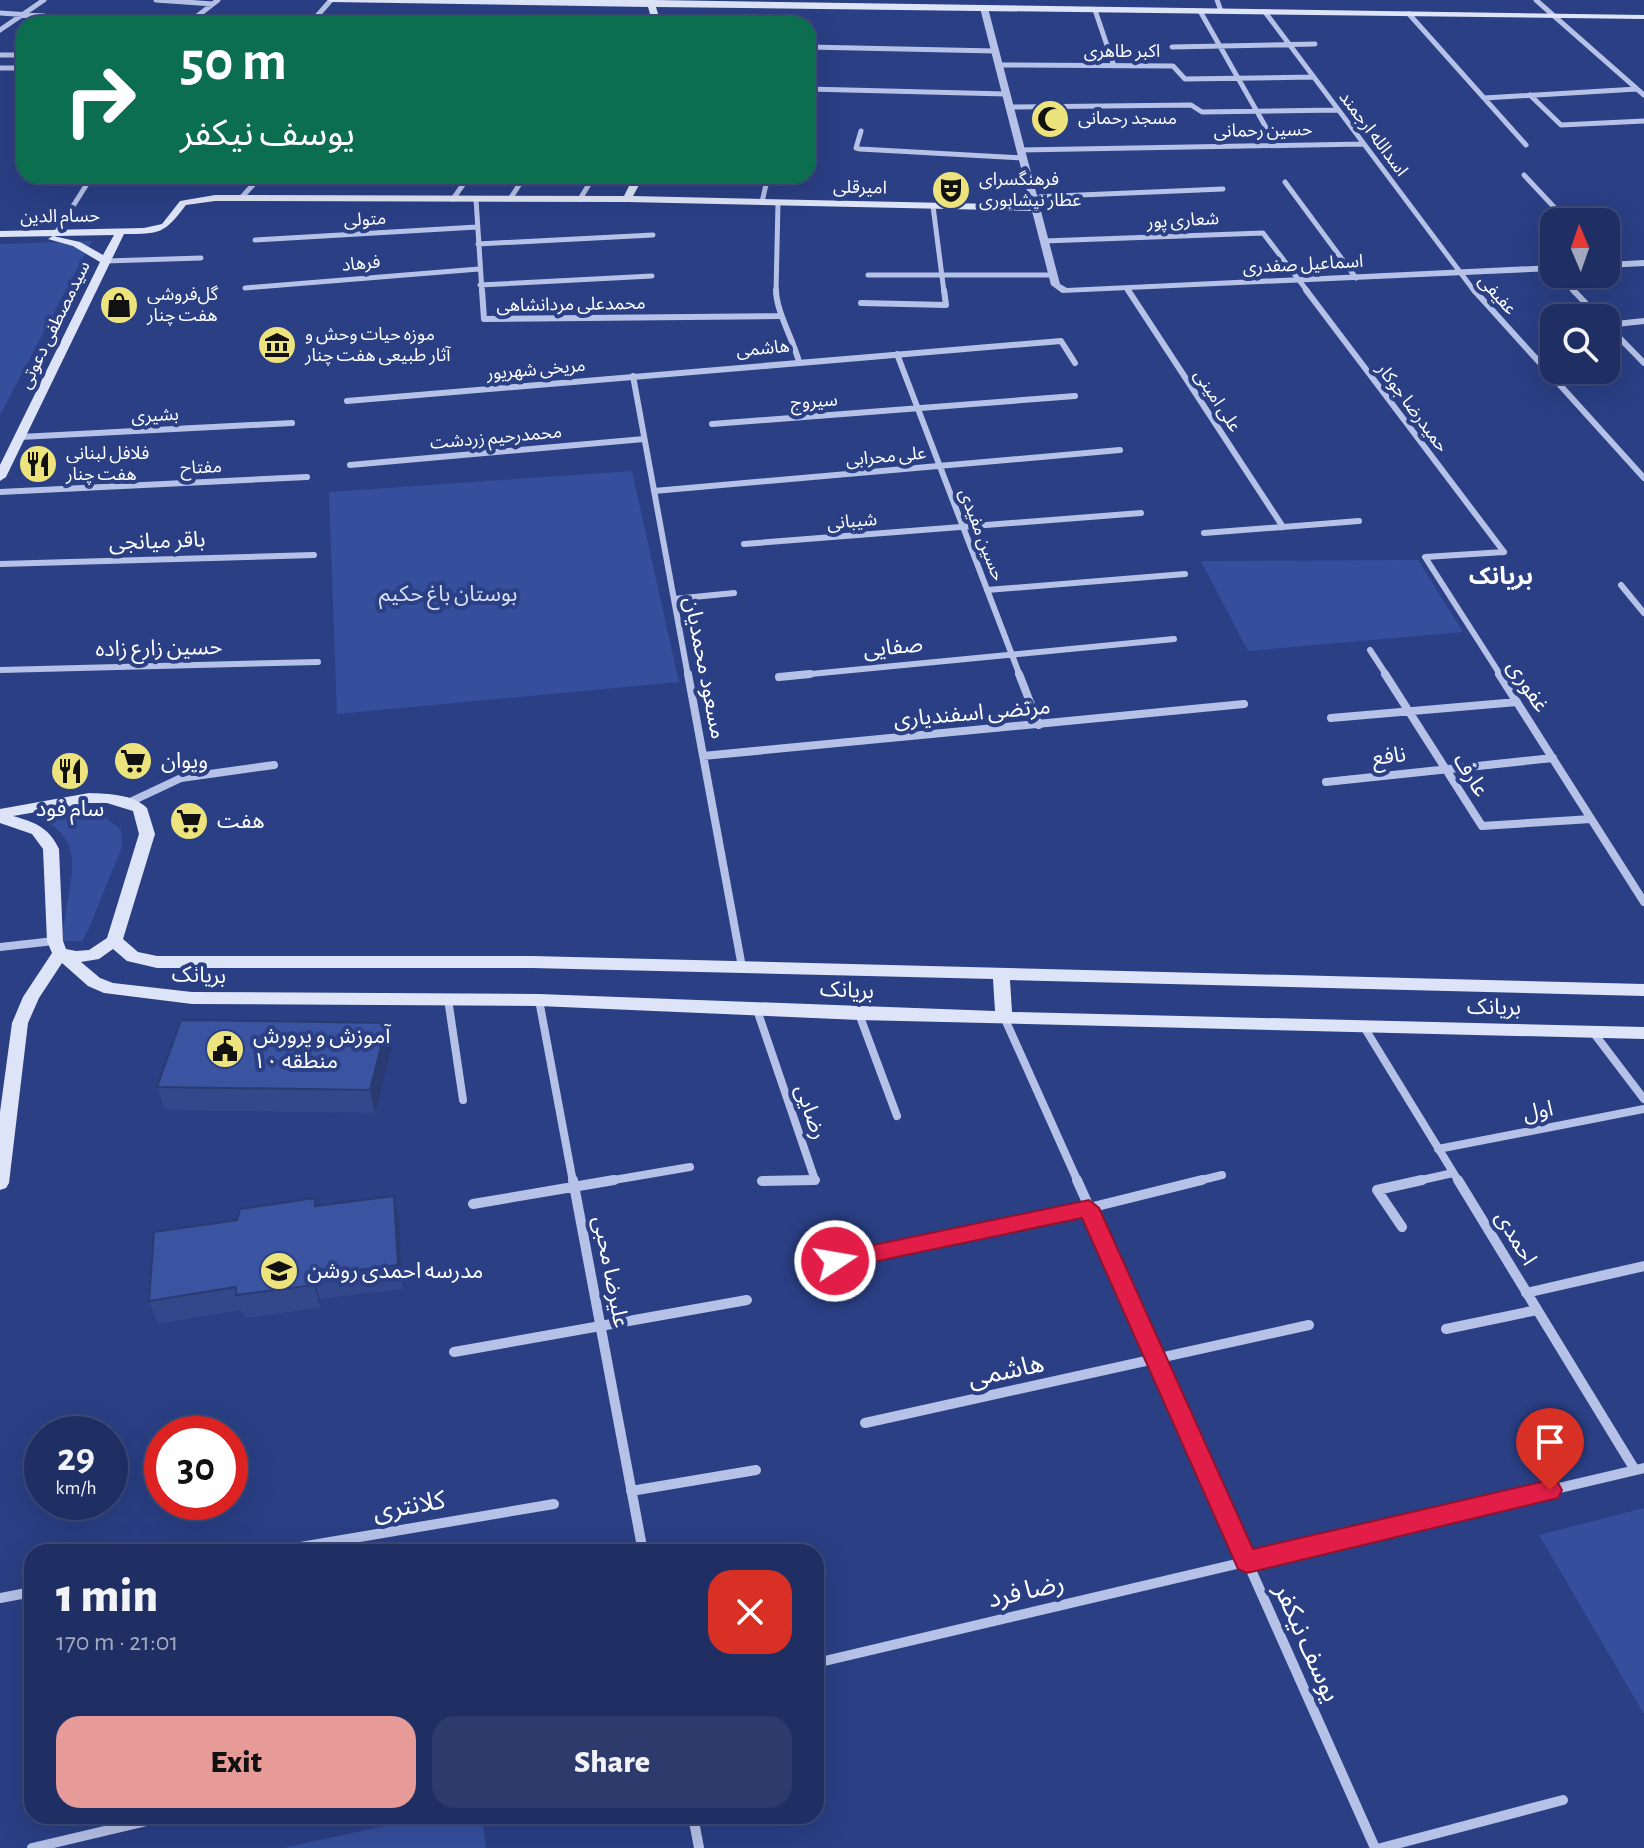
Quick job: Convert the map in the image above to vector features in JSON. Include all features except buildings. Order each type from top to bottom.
[{"type":"main road","points":[[331,0],[909,4],[1095,10],[1114,5],[1200,11],[1644,17]]},
{"type":"main road","points":[[627,199],[635,184]]},
{"type":"main road","name":"امیرقلی","points":[[120,232],[165,226],[178,207],[191,200],[241,198],[627,199],[933,206],[1034,203]]},
{"type":"main road","name":"حسام الدین","points":[[0,234],[120,232]]},
{"type":"main road","name":"سیدمصطفی دعوتی","points":[[0,477],[120,232]]},
{"type":"main road","points":[[21,234],[76,244],[106,261]]},
{"type":"main road","points":[[0,816],[85,799],[130,802],[140,808],[145,816],[147,834],[114,941],[93,955],[76,957],[58,947]]},
{"type":"main road","points":[[0,816],[39,829],[46,836],[51,849],[58,947],[20,1023],[0,1183]]},
{"type":"main road","name":"بریانک","points":[[114,941],[133,957],[157,962],[431,961],[1644,990]]},
{"type":"main road","name":"بریانک","points":[[58,947],[94,982],[139,995],[539,1000],[756,1007],[859,1014],[1644,1033]]},
{"type":"main road","points":[[1001,973],[1004,1017]]},
{"type":"street","points":[[23,15],[44,0]]},
{"type":"street","points":[[156,0],[215,2]]},
{"type":"street","points":[[315,16],[325,2],[331,0]]},
{"type":"street","points":[[1217,0],[1221,11]]},
{"type":"street","points":[[1536,0],[1644,95]]},
{"type":"street","points":[[197,16],[215,2]]},
{"type":"street","points":[[868,275],[1054,280],[984,8]]},
{"type":"street","points":[[1095,10],[1114,66]]},
{"type":"street","points":[[1200,11],[1276,145]]},
{"type":"street","name":"اسدالله ارجمند","points":[[1265,12],[1458,273]]},
{"type":"street","points":[[0,13],[44,16]]},
{"type":"street","points":[[1409,14],[1526,145]]},
{"type":"street","points":[[1172,47],[1315,44]]},
{"type":"street","points":[[816,47],[995,51]]},
{"type":"street","name":"اکبر طاهری","points":[[998,65],[1173,66],[1185,79],[1313,77]]},
{"type":"street","points":[[816,89],[1006,94]]},
{"type":"street","points":[[1484,98],[1637,89]]},
{"type":"street","points":[[1530,95],[1561,125],[1644,121]]},
{"type":"street","points":[[1009,107],[1191,105],[1202,112],[1338,110]]},
{"type":"street","name":"حسین رحمانی","points":[[861,131],[858,149],[1022,154],[1363,144]]},
{"type":"street","points":[[1524,175],[1555,208]]},
{"type":"street","points":[[1285,182],[1356,278]]},
{"type":"street","points":[[56,233],[87,184]]},
{"type":"street","points":[[241,198],[254,184]]},
{"type":"street","points":[[453,199],[463,184]]},
{"type":"street","points":[[510,199],[520,184]]},
{"type":"street","points":[[580,199],[589,184]]},
{"type":"street","points":[[762,202],[766,184]]},
{"type":"street","points":[[1034,203],[1223,189]]},
{"type":"street","name":"محمدعلی مردانشاهی","points":[[476,199],[482,316],[491,321],[779,316]]},
{"type":"street","points":[[778,203],[776,305],[779,316],[791,331],[799,362]]},
{"type":"street","points":[[861,303],[946,305],[933,206]]},
{"type":"street","name":"متولی","points":[[255,240],[477,227]]},
{"type":"street","name":"شعاری پور","points":[[1044,241],[1260,232],[1298,281]]},
{"type":"street","points":[[478,244],[653,235]]},
{"type":"street","points":[[106,261],[201,258]]},
{"type":"street","points":[[1620,264],[1644,263]]},
{"type":"street","name":"فرهاد","points":[[245,288],[479,269]]},
{"type":"street","name":"اسماعیل صفدری","points":[[1054,280],[1074,292],[1540,270]]},
{"type":"street","name":"عفیفی","points":[[1458,273],[1644,478]]},
{"type":"street","points":[[480,285],[652,276]]},
{"type":"street","name":"حمیدرضا جوکار","points":[[1298,281],[1504,552]]},
{"type":"street","points":[[1571,288],[1587,304]]},
{"type":"street","name":"علی امینی","points":[[1128,290],[1283,527]]},
{"type":"street","points":[[1620,324],[1644,321]]},
{"type":"street","points":[[1620,338],[1644,363]]},
{"type":"street","name":"هاشمی","points":[[633,376],[1061,341],[1075,363]]},
{"type":"street","name":"حسین مفیدی","points":[[897,354],[1039,725]]},
{"type":"street","name":"مریخی شهریور","points":[[347,401],[633,376]]},
{"type":"street","name":"مسعود محمدیان","points":[[633,376],[742,967]]},
{"type":"street","name":"سیروج","points":[[712,424],[1075,396]]},
{"type":"street","name":"بشیری","points":[[20,437],[292,423]]},
{"type":"street","name":"محمدرحیم زردشت","points":[[350,465],[644,439]]},
{"type":"street","name":"علی محرابی","points":[[654,491],[1120,450]]},
{"type":"street","name":"مفتاح","points":[[0,492],[307,477]]},
{"type":"street","name":"شیبانی","points":[[744,544],[1141,513]]},
{"type":"street","points":[[1204,533],[1359,521]]},
{"type":"street","name":"غفوری","points":[[1504,552],[1425,557],[1644,902]]},
{"type":"street","name":"باقر میانجی","points":[[0,564],[314,555]]},
{"type":"street","points":[[987,590],[1185,574]]},
{"type":"street","points":[[1621,585],[1644,613]]},
{"type":"street","points":[[674,599],[734,593]]},
{"type":"street","name":"صفایی","points":[[779,677],[1174,639]]},
{"type":"street","name":"عارف","points":[[1370,650],[1482,826],[1591,819]]},
{"type":"street","name":"حسین زارع زاده","points":[[0,670],[318,662]]},
{"type":"street","points":[[1331,718],[1517,702]]},
{"type":"street","name":"مرتضی اسفندیاری","points":[[703,756],[1244,704]]},
{"type":"street","name":"نافع","points":[[1326,782],[1445,767],[1553,758]]},
{"type":"street","points":[[130,802],[181,778],[274,765]]},
{"type":"street","points":[[0,947],[58,947]]},
{"type":"street","points":[[448,999],[463,1100]]},
{"type":"street","name":"علیرضا محبی","points":[[539,1000],[641,1544]]},
{"type":"street","name":"رضایی","points":[[756,1007],[815,1180],[762,1181]]},
{"type":"street","points":[[859,1014],[897,1116]]},
{"type":"street","name":"یوسف نیکفر","points":[[1004,1017],[1378,1848]]},
{"type":"street","name":"احمدی","points":[[1364,1027],[1526,1293],[1640,1469]]},
{"type":"street","points":[[1593,1032],[1644,1099]]},
{"type":"street","name":"اول","points":[[1438,1149],[1644,1109]]},
{"type":"street","points":[[473,1204],[690,1167]]},
{"type":"street","points":[[1402,1227],[1377,1190],[1453,1173]]},
{"type":"street","points":[[835,1261],[1089,1208],[1222,1175]]},
{"type":"street","points":[[1526,1293],[1644,1266]]},
{"type":"street","points":[[454,1352],[747,1300]]},
{"type":"street","points":[[1446,1329],[1537,1310]]},
{"type":"street","name":"هاشمی","points":[[865,1423],[1309,1325]]},
{"type":"street","name":"رضا فرد","points":[[824,1661],[1640,1469]]},
{"type":"street","points":[[631,1491],[756,1470]]},
{"type":"street","name":"کلانتری","points":[[318,1544],[554,1504]]},
{"type":"street","points":[[0,1598],[24,1594]]},
{"type":"street","points":[[1378,1848],[1563,1800]]},
{"type":"street","points":[[32,1848],[134,1824]]},
{"type":"street","points":[[694,1824],[699,1848]]},
{"type":"green space","points":[[92,241],[0,415],[0,244]]},
{"type":"green space","name":"بوستان باغ حکیم","points":[[632,471],[679,682],[337,714],[329,492]]},
{"type":"green space","points":[[1418,560],[1463,632],[1248,651],[1201,561]]},
{"type":"green space","points":[[82,811],[105,817],[121,830],[122,847],[82,941],[63,941],[71,884],[71,851],[65,838],[52,826],[32,816]]},
{"type":"green space","points":[[1644,1508],[1644,1714],[1539,1535]]},
{"type":"green space","points":[[394,1824],[483,1824],[486,1848],[283,1848]]},
{"type":"place","name":"مسجد رحمانی","points":[[1050,119]]},
{"type":"place","name":"فرهنگسرای عطار نیشابوری","points":[[951,190]]},
{"type":"place","name":"گل‌فروشی هفت چنار","points":[[119,305]]},
{"type":"place","name":"موزه حیات وحش و آثار طبیعی هفت چنار","points":[[277,345]]},
{"type":"place","name":"فلافل لبنانی هفت چنار","points":[[38,464]]},
{"type":"place","name":"ویوان","points":[[133,761]]},
{"type":"place","name":"سام فود","points":[[70,771]]},
{"type":"place","name":"هفت","points":[[189,821]]},
{"type":"place","name":"آموزش و پرورش منطقه ۱۰","points":[[225,1049]]},
{"type":"place","name":"مدرسه احمدی روشن","points":[[279,1271]]},
{"type":"district","name":"بریانک","points":[[1501,577]]},
{"type":"route","points":[[835,1261],[1089,1208],[1247,1561],[1550,1490]]}]
